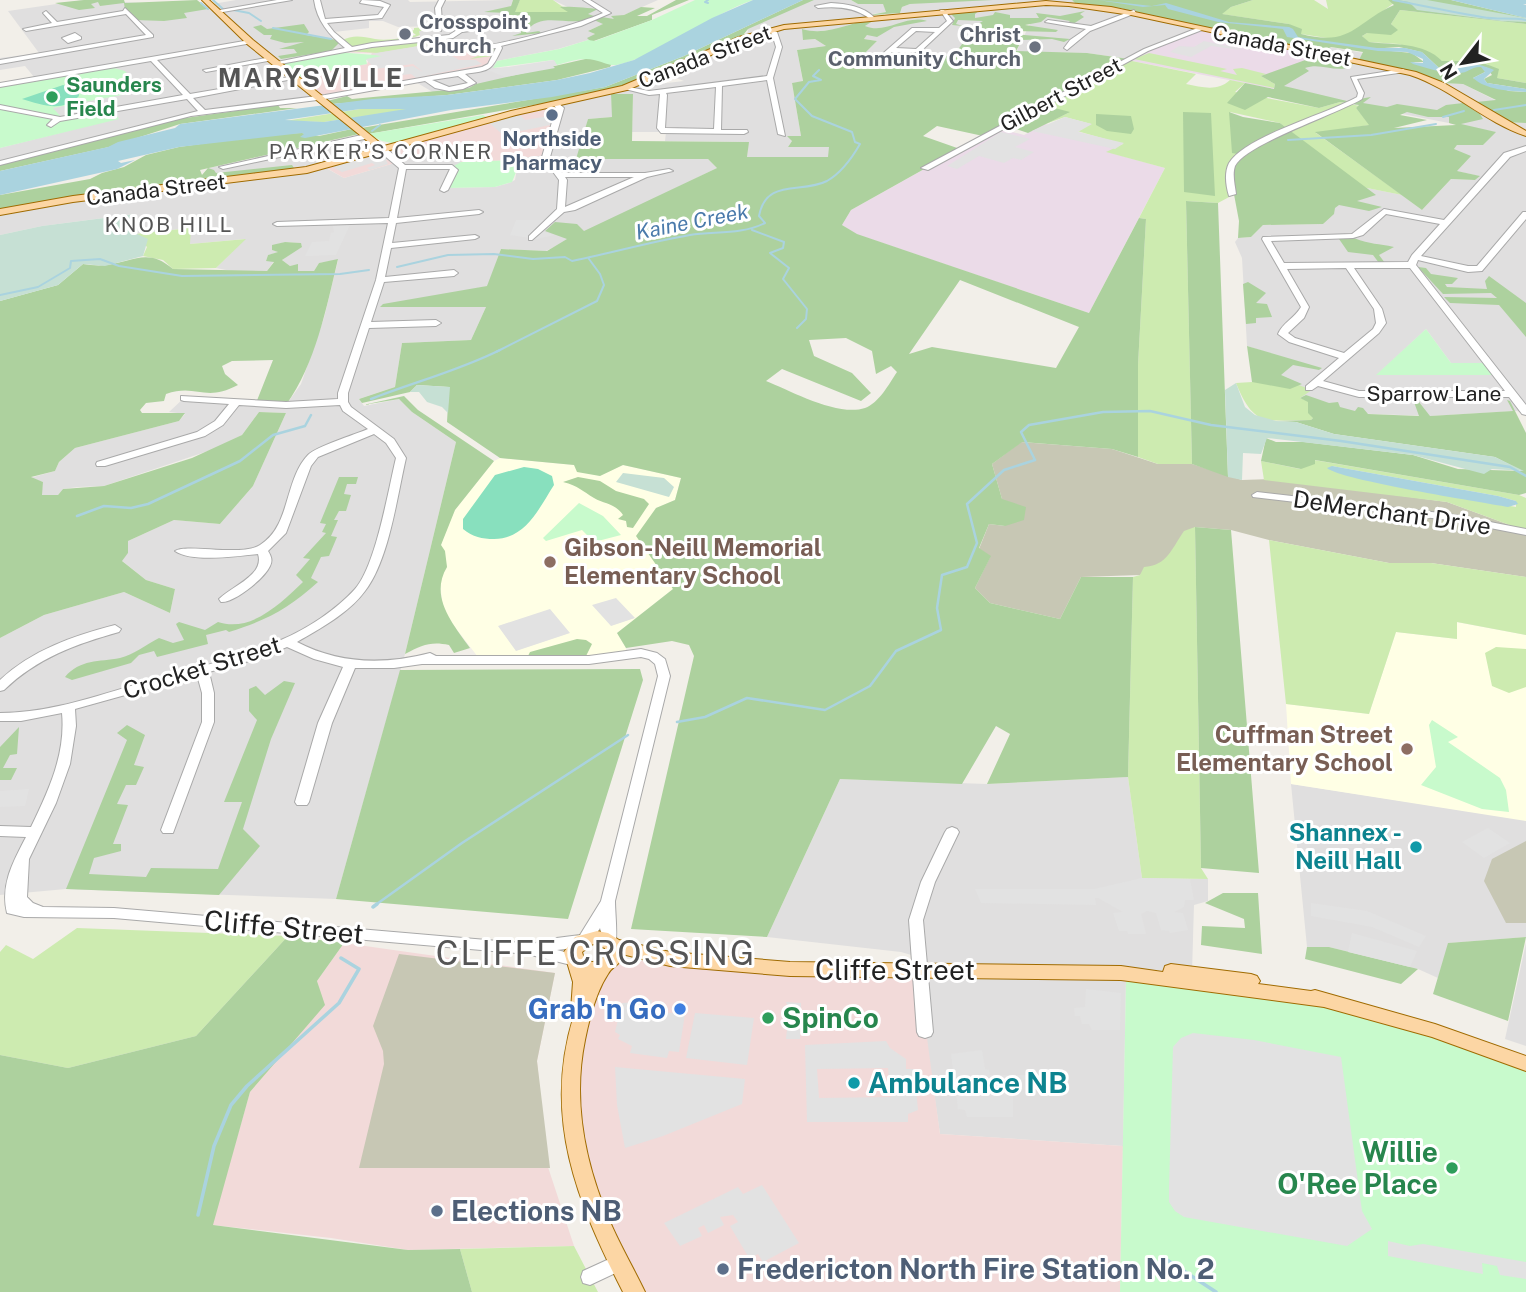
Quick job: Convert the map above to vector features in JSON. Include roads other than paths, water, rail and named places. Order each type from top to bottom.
[{"type":"main road","points":[[205,0],[250,42],[383,150]]},
{"type":"main road","name":"Canada Street","points":[[0,212],[73,199],[286,174],[350,159],[624,88],[770,30],[942,11],[1067,3],[1103,5],[1200,29],[1403,71],[1436,83],[1492,118],[1526,134]]},
{"type":"main road","points":[[374,143],[401,145]]},
{"type":"main road","points":[[350,159],[368,152],[374,143]]},
{"type":"main road","points":[[580,1019],[606,966],[615,955],[612,944],[596,937],[583,940],[573,952],[582,982],[580,1019],[573,1050],[568,1096],[583,1179],[596,1216],[634,1292]]},
{"type":"main road","name":"Cliffe Street","points":[[612,944],[670,959],[790,969],[1121,973],[1152,970],[1220,975],[1301,991],[1323,1000],[1435,1031],[1526,1064]]},
{"type":"main road","name":"Cliffe Street","points":[[606,966],[670,959]]},
{"type":"main road","points":[[577,962],[587,968],[606,966]]},
{"type":"main road","name":"Cliffe Street","points":[[1121,973],[1323,1000]]},
{"type":"main road","points":[[1218,985],[1242,997]]},
{"type":"street","points":[[217,11],[289,0]]},
{"type":"street","points":[[317,0],[317,12],[323,21],[335,38],[350,49]]},
{"type":"street","points":[[442,0],[438,8],[440,38],[454,48],[497,44],[548,33],[608,13],[586,0]]},
{"type":"street","points":[[594,4],[607,0]]},
{"type":"street","points":[[323,21],[380,17],[388,6],[362,2]]},
{"type":"street","points":[[818,6],[834,5],[858,10],[871,18]]},
{"type":"street","points":[[0,62],[151,35],[126,11],[26,29]]},
{"type":"street","points":[[889,50],[917,52],[950,21],[942,11]]},
{"type":"street","points":[[1068,48],[1073,40],[1114,17],[1134,12]]},
{"type":"street","points":[[46,13],[56,24]]},
{"type":"street","points":[[1048,22],[1095,28]]},
{"type":"street","points":[[206,70],[454,36],[463,29],[492,26],[438,25]]},
{"type":"street","points":[[882,57],[914,29],[941,30]]},
{"type":"street","name":"Gilbert Street","points":[[925,168],[1151,48],[1200,29]]},
{"type":"street","points":[[770,30],[775,33],[779,45],[770,78],[782,134]]},
{"type":"street","points":[[68,41],[76,50]]},
{"type":"street","points":[[0,85],[33,76],[250,42]]},
{"type":"street","points":[[0,163],[203,112],[320,100],[490,66],[499,48],[497,44]]},
{"type":"street","points":[[152,58],[203,112]]},
{"type":"street","points":[[20,59],[25,66]]},
{"type":"street","points":[[1232,194],[1230,173],[1234,162],[1264,142],[1356,100],[1361,93],[1353,78],[1403,71]]},
{"type":"street","points":[[426,79],[437,88],[444,89],[473,83],[459,73]]},
{"type":"street","points":[[51,125],[62,119],[295,78]]},
{"type":"street","points":[[624,88],[641,93],[770,78]]},
{"type":"street","points":[[717,132],[719,85]]},
{"type":"street","points":[[661,91],[664,95],[662,130],[744,132]]},
{"type":"street","points":[[556,104],[560,108],[547,157],[561,175],[564,185],[561,210]]},
{"type":"street","points":[[0,107],[62,119]]},
{"type":"street","points":[[223,167],[364,135]]},
{"type":"street","points":[[1414,261],[1507,155],[1526,148]]},
{"type":"street","points":[[383,150],[403,167],[452,167],[454,170],[444,190]]},
{"type":"street","points":[[184,398],[303,405],[343,402],[343,393],[380,280],[403,167]]},
{"type":"street","points":[[561,175],[645,175],[669,171]]},
{"type":"street","points":[[532,239],[561,210],[572,208],[645,175]]},
{"type":"street","points":[[1348,265],[1378,309],[1381,320],[1376,331],[1347,356],[1292,340],[1283,334],[1284,330],[1301,316],[1305,307],[1267,239],[1353,236],[1384,211],[1446,223]]},
{"type":"street","points":[[277,224],[393,220],[479,212]]},
{"type":"street","points":[[1281,265],[1414,261],[1479,269],[1526,214]]},
{"type":"street","points":[[387,246],[475,237]]},
{"type":"street","points":[[1414,261],[1526,412]]},
{"type":"street","points":[[380,280],[454,273]]},
{"type":"street","points":[[366,324],[436,323]]},
{"type":"street","name":"Sparrow Lane","points":[[1347,356],[1312,385],[1359,394],[1512,394]]},
{"type":"street","points":[[101,464],[201,434],[219,424],[236,402]]},
{"type":"street","name":"Crocket Street","points":[[0,718],[21,717],[63,708],[256,655],[288,642],[327,619],[360,590],[375,565],[401,458],[394,445],[349,411],[343,402]]},
{"type":"street","points":[[181,551],[216,555],[262,550],[280,533],[308,461],[320,451],[375,430]]},
{"type":"street","name":"DeMerchant Drive","points":[[1257,495],[1436,516],[1526,532]]},
{"type":"street","points":[[225,599],[261,571],[266,557],[262,550]]},
{"type":"street","points":[[0,687],[15,672],[41,655],[68,643],[114,629]]},
{"type":"street","points":[[288,642],[329,660],[351,663],[427,658],[589,660],[641,653],[653,656],[661,662],[664,676],[608,901],[607,925],[612,944]]},
{"type":"street","points":[[302,802],[325,723],[351,663]]},
{"type":"street","points":[[168,830],[208,722],[208,694],[202,671]]},
{"type":"street","points":[[0,831],[34,832],[69,751],[63,708]]},
{"type":"street","name":"Cliffe Street","points":[[34,832],[6,888],[6,902],[12,909],[24,912],[114,913],[527,947],[583,940]]},
{"type":"street","points":[[925,1032],[916,920],[921,899],[952,832]]},
{"type":"street","points":[[583,940],[608,901]]},
{"type":"street","name":"Cliffe Street","points":[[527,947],[577,962]]},
{"type":"street","points":[[590,1277],[618,1263]]},
{"type":"water","points":[[753,0],[803,0],[684,56],[605,87],[451,110],[305,138],[300,137],[304,134],[302,133],[179,147],[118,161],[121,163],[135,160],[117,169],[0,195],[0,171],[108,147],[175,128],[180,124],[372,99],[447,95],[557,80],[634,60],[712,18]],"holes":[[[360,109],[406,109],[324,122],[285,120]]]},
{"type":"water","points":[[1098,0],[1152,6],[1166,3],[1229,22],[1289,27],[1298,37],[1377,48],[1405,48],[1422,52],[1439,68],[1454,70],[1473,64],[1489,68],[1494,70],[1484,79],[1487,83],[1526,89],[1526,92],[1498,89],[1478,82],[1473,78],[1485,72],[1481,67],[1462,73],[1442,72],[1413,64],[1410,62],[1423,63],[1423,59],[1407,52],[1378,51],[1287,37],[1283,29],[1218,22],[1168,9],[1165,5],[1143,7]]},
{"type":"water","points":[[1451,0],[1526,0],[1526,4],[1523,4],[1526,5],[1526,18]]},
{"type":"water","points":[[1332,466],[1498,496],[1518,504],[1508,507],[1383,484],[1327,468]]},
{"type":"waterway","points":[[213,0],[223,9]]},
{"type":"waterway","points":[[708,0],[705,2],[708,3]]},
{"type":"waterway","points":[[1393,0],[1482,17],[1526,20]]},
{"type":"waterway","points":[[201,3],[208,9]]},
{"type":"waterway","points":[[233,10],[249,13],[261,21]]},
{"type":"waterway","points":[[273,28],[331,39]]},
{"type":"waterway","name":"Kaine Creek","points":[[397,267],[448,255],[494,254],[533,259],[565,257],[572,261],[675,238],[737,231],[765,223],[759,216],[769,196],[786,189],[827,181],[846,165],[860,144],[855,142],[852,132],[812,116],[795,99],[809,82],[821,80],[813,76],[819,70]]},
{"type":"waterway","points":[[1494,110],[1526,105]]},
{"type":"waterway","points":[[1443,117],[1464,111]]},
{"type":"waterway","points":[[1288,140],[1371,135],[1436,124]]},
{"type":"waterway","points":[[372,131],[380,125]]},
{"type":"waterway","points":[[752,230],[784,242],[783,248],[770,253],[789,268],[783,279],[807,309],[806,319],[797,328]]},
{"type":"waterway","name":"Kaine Creek","points":[[0,295],[38,287],[70,268],[71,261],[100,259],[119,266],[182,276],[340,274],[369,270]]},
{"type":"waterway","points":[[500,350],[597,301],[604,285],[589,259]]},
{"type":"waterway","points":[[371,399],[500,350]]},
{"type":"waterway","points":[[496,352],[500,350]]},
{"type":"waterway","points":[[677,722],[705,717],[747,698],[825,710],[870,686],[896,651],[941,630],[937,608],[942,575],[967,567],[977,543],[967,504],[1004,470],[1035,460],[1021,432],[1029,425],[1103,412],[1150,411],[1211,425],[1341,441],[1510,467],[1526,476]]},
{"type":"waterway","points":[[77,516],[104,506],[131,508],[148,504],[240,461],[273,435],[305,426],[311,415]]},
{"type":"waterway","points":[[374,906],[462,843],[628,735]]},
{"type":"waterway","points":[[373,907],[377,904]]},
{"type":"waterway","points":[[198,1215],[214,1146],[231,1105],[247,1086],[339,1003],[359,969],[341,958]]},
{"type":"waterway","points":[[1164,1258],[1216,1292]]},
{"type":"place","name":"Crosspoint Church","points":[[405,34]]},
{"type":"place","name":"Christ Community Church","points":[[1035,47]]},
{"type":"place","name":"Saunders Field","points":[[52,97]]},
{"type":"place","name":"Northside Pharmacy","points":[[552,115]]},
{"type":"place","name":"Gibson-Neill Memorial Elementary School","points":[[550,562]]},
{"type":"place","name":"Cuffman Street Elementary School","points":[[1407,749]]},
{"type":"place","name":"Shannex - Neill Hall","points":[[1416,847]]},
{"type":"place","name":"Grab 'n Go","points":[[680,1009]]},
{"type":"place","name":"SpinCo","points":[[768,1018]]},
{"type":"place","name":"Ambulance NB","points":[[854,1083]]},
{"type":"place","name":"Willie O'Ree Place","points":[[1452,1168]]},
{"type":"place","name":"Elections NB","points":[[437,1211]]},
{"type":"place","name":"Fredericton North Fire Station No. 2","points":[[723,1269]]},
{"type":"district","name":"MARYSVILLE","points":[[311,78]]},
{"type":"district","name":"PARKER'S CORNER","points":[[381,152]]},
{"type":"district","name":"KNOB HILL","points":[[169,225]]},
{"type":"district","name":"CLIFFE CROSSING","points":[[596,953]]}]
